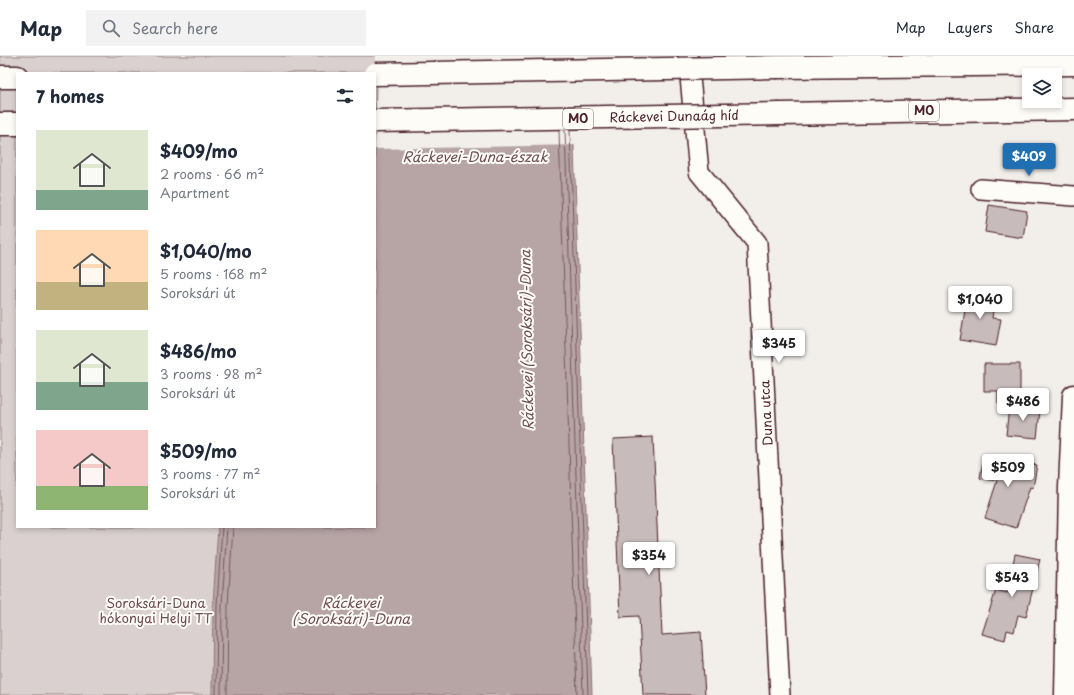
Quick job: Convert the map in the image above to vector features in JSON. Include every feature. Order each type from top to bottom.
[{"type":"main road","points":[[376,74],[778,67],[1074,64]]},
{"type":"main road","points":[[0,77],[16,77]]},
{"type":"main road","name":"Ráckevei Dunaág híd","points":[[376,121],[1070,109]]},
{"type":"main road","points":[[0,124],[16,124]]},
{"type":"main road","points":[[1066,695],[1070,487],[1074,396]]},
{"type":"street","name":"Duna utca","points":[[688,56],[699,172],[757,243],[780,695]]},
{"type":"street","points":[[981,189],[1074,196]]},
{"type":"green space","name":"Soroksári-Duna hókonyai Helyi TT","points":[[0,56],[377,56],[376,88],[376,72],[16,72],[16,528],[375,528],[437,695],[0,695]]},
{"type":"water","name":"Ráckevei-Duna-észak","points":[[571,56],[592,695],[212,695],[213,605],[218,528],[376,528],[376,121]]},
{"type":"pier","points":[[375,56],[573,56],[576,145],[376,149],[377,76]]},
{"type":"building","points":[[989,205],[1027,211],[1023,238],[985,232]]},
{"type":"building","points":[[968,292],[995,297],[992,318],[1001,319],[996,346],[960,340]]},
{"type":"building","points":[[984,364],[1020,364],[1020,403],[998,403],[998,391],[984,391]]},
{"type":"building","points":[[1009,407],[1040,410],[1037,438],[1006,435]]},
{"type":"building","points":[[653,437],[662,635],[701,632],[705,695],[643,695],[639,616],[620,617],[613,439]]},
{"type":"building","points":[[984,455],[1037,465],[1033,488],[1030,487],[1016,528],[985,518],[997,481],[980,478]]},
{"type":"building","points":[[1015,554],[1040,559],[1026,617],[1018,615],[1014,632],[1007,630],[1005,640],[982,634],[996,590],[1007,593]]},
{"type":"water label","name":"Ráckevei (Soroksári)-Duna","points":[[527,340]]},
{"type":"water label","name":"Ráckevei (Soroksári)-Duna","points":[[351,612]]}]
